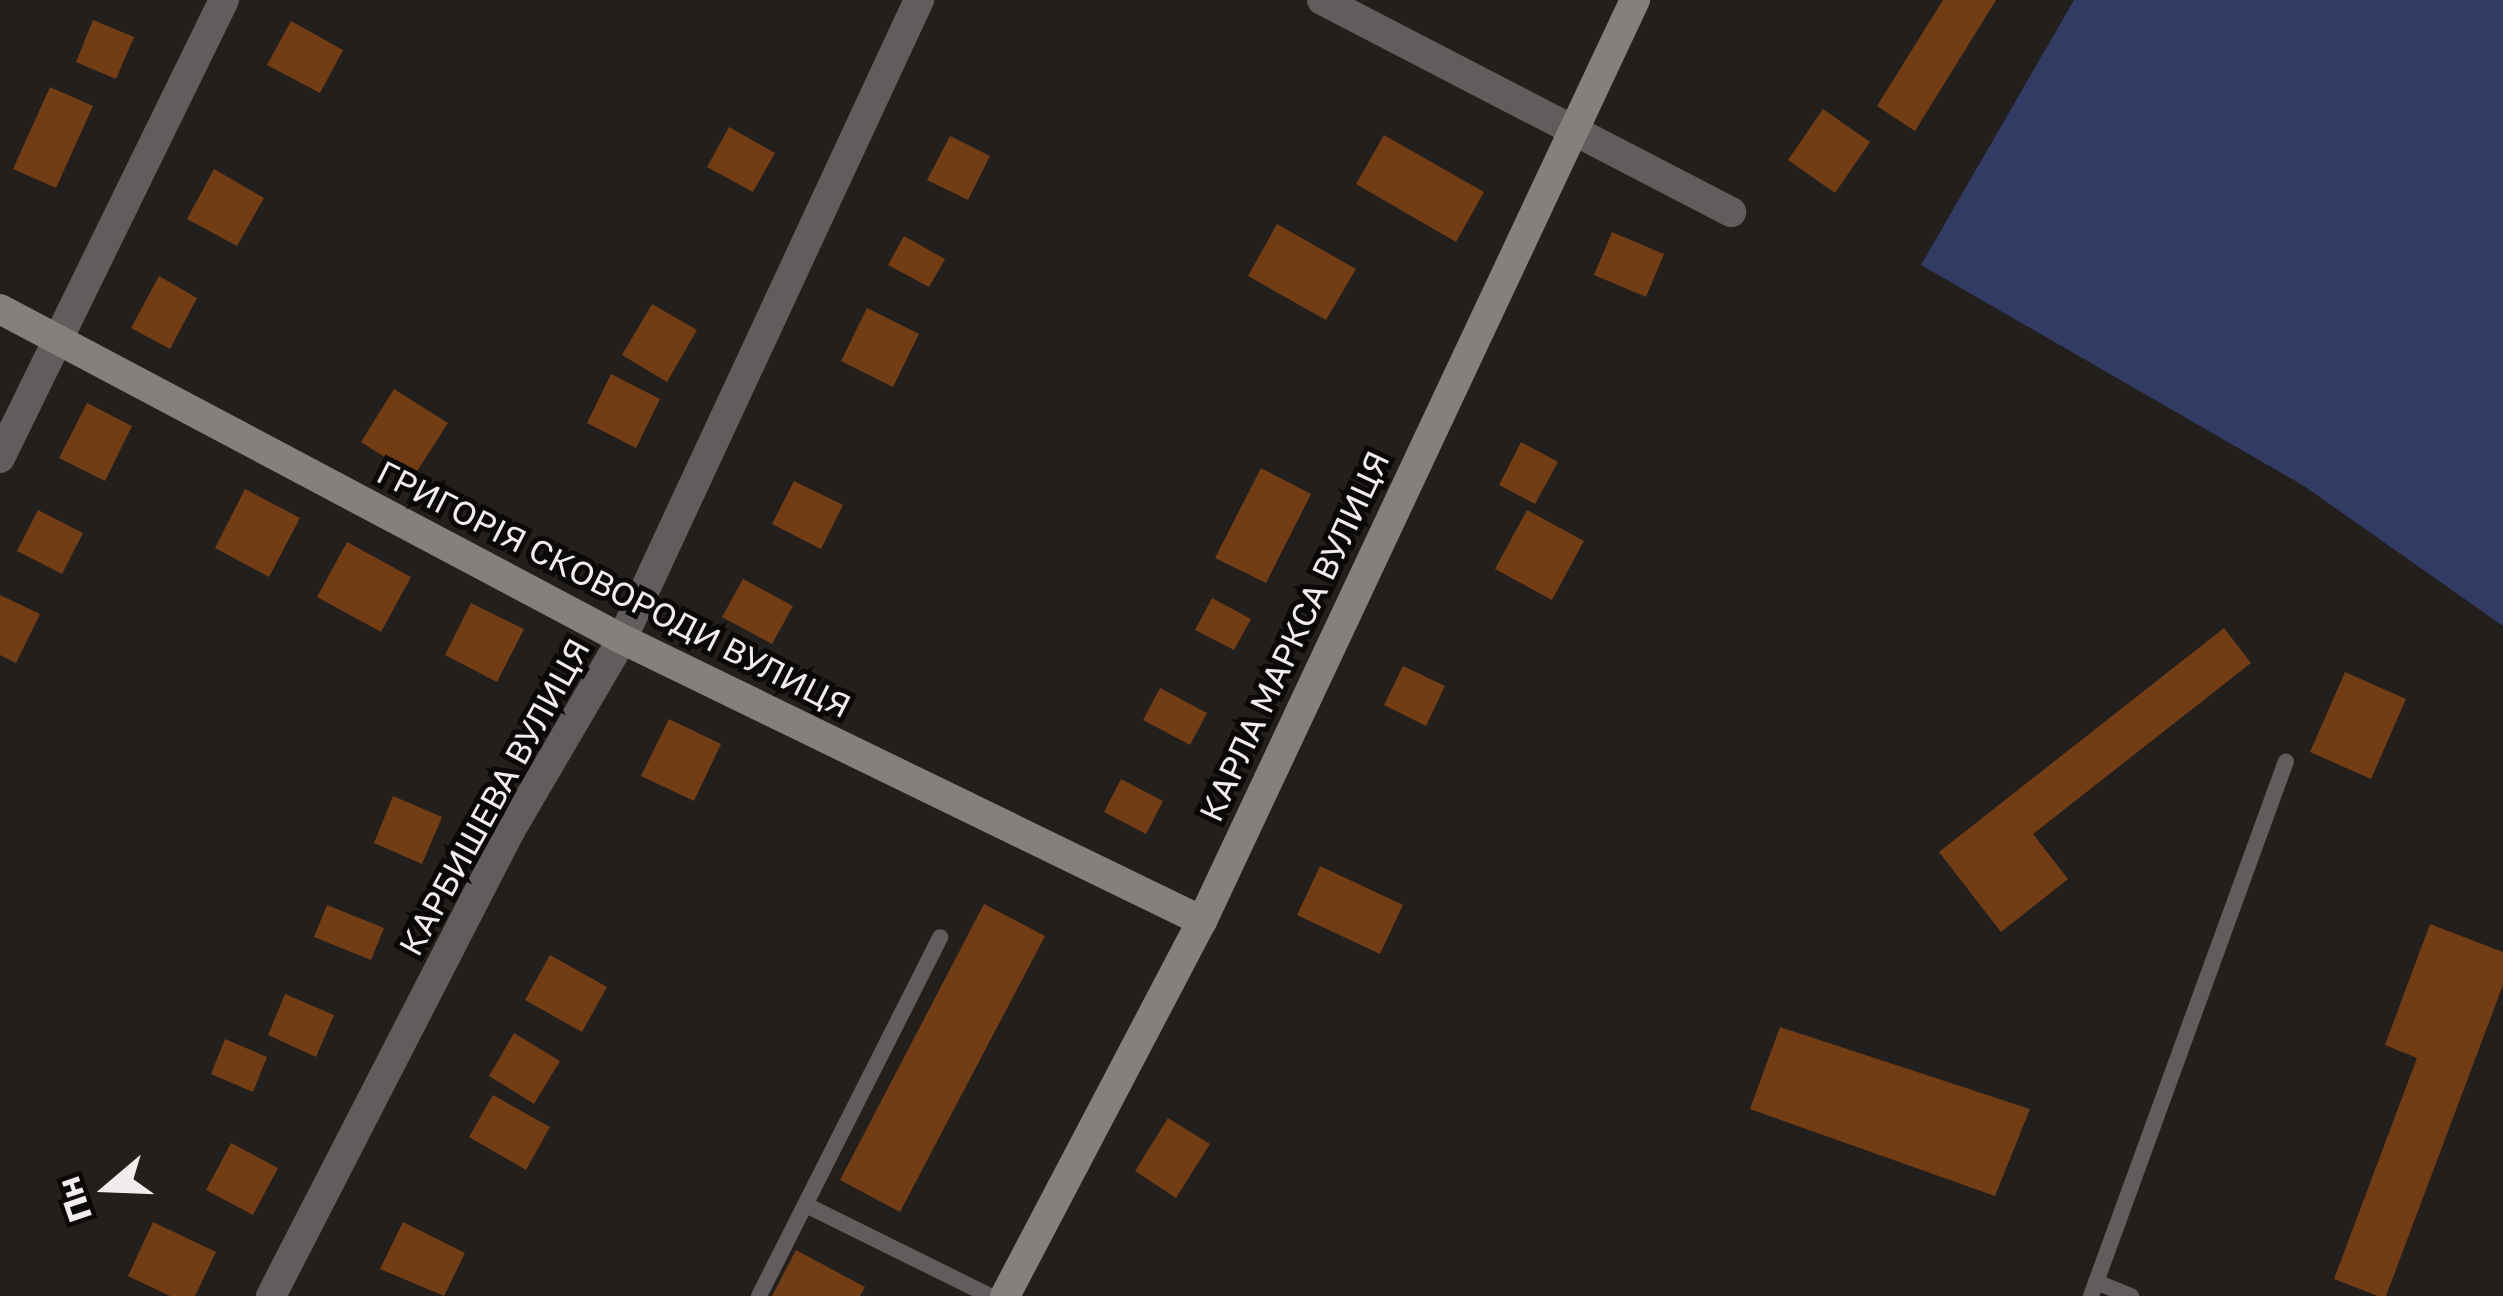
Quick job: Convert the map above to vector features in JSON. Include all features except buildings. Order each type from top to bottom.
[{"type":"street","points":[[0,458],[224,0]]},
{"type":"street","name":"КАРБИШЕВА ВУЛИЦЯ","points":[[271,1296],[510,831],[622,638],[919,0]]},
{"type":"street","points":[[1322,0],[1731,212]]},
{"type":"street","name":"КАРЛА МАРКСА ВУЛИЦЯ","points":[[1006,1296],[1202,921],[1570,126],[1635,0]]},
{"type":"street","name":"ГРИГОРІЯ СКОВОРОДИ ВУЛИЦЯ","points":[[0,309],[622,638],[1202,921]]},
{"type":"lane","points":[[2132,1296],[2094,1289],[2285,761]]},
{"type":"lane","points":[[759,1296],[940,937]]},
{"type":"lane","points":[[806,1205],[990,1296]]},
{"type":"shaded area","points":[[2074,0],[2503,0],[2503,626],[2304,486],[1921,265]]}]
